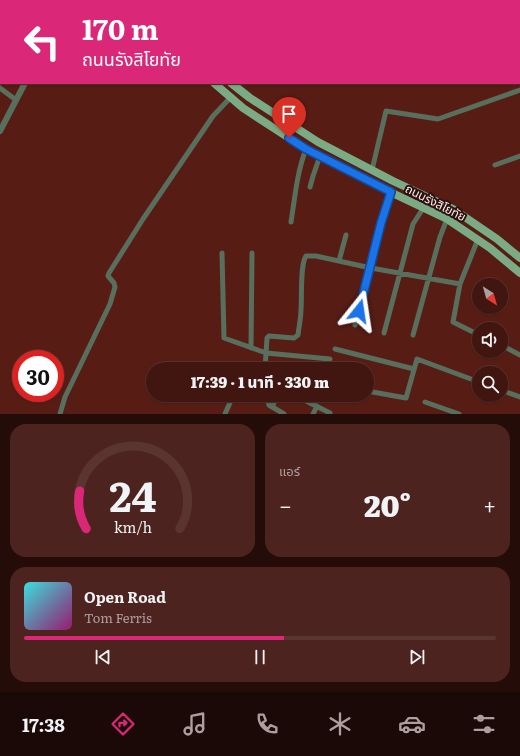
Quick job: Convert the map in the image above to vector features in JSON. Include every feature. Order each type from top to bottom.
[{"type":"main road","name":"ถนนรังสิโยทัย","points":[[215,84],[243,108],[306,149],[389,192],[447,219],[478,239],[520,273]]},
{"type":"main road","name":"ถนนรังสิโยทัย","points":[[232,84],[295,129],[393,181],[453,209],[492,235],[520,258]]},
{"type":"main road","points":[[389,192],[393,181]]},
{"type":"street","points":[[0,131],[24,84]]},
{"type":"street","points":[[0,88],[16,100]]},
{"type":"street","points":[[372,170],[386,111],[438,119],[520,90]]},
{"type":"street","points":[[60,414],[65,397],[110,304],[115,287],[114,283],[108,276],[109,273],[140,224],[213,116],[231,97]]},
{"type":"street","points":[[291,222],[297,179],[301,161],[306,149]]},
{"type":"street","points":[[310,187],[320,156]]},
{"type":"street","points":[[495,165],[520,156]]},
{"type":"street","points":[[355,326],[371,268],[389,192]]},
{"type":"street","points":[[384,333],[413,224],[424,207]]},
{"type":"street","points":[[413,335],[430,278],[440,237],[447,219]]},
{"type":"street","points":[[339,261],[346,235]]},
{"type":"street","points":[[472,332],[453,322],[460,284],[478,239]]},
{"type":"street","points":[[222,252],[224,338],[266,353],[330,359]]},
{"type":"street","points":[[252,253],[252,348]]},
{"type":"street","points":[[265,362],[267,338],[269,336],[294,338],[298,335],[305,257],[316,256],[371,268],[460,284]]},
{"type":"street","points":[[335,349],[414,369]]},
{"type":"street","points":[[508,349],[520,355]]},
{"type":"street","points":[[374,391],[406,398],[417,359],[472,379]]},
{"type":"street","points":[[508,393],[520,397]]},
{"type":"street","points":[[225,414],[230,402]]},
{"type":"street","points":[[268,402],[269,405],[284,414]]},
{"type":"street","points":[[272,407],[274,402]]},
{"type":"street","points":[[309,402],[330,413]]},
{"type":"street","points":[[425,402],[459,414]]},
{"type":"street","points":[[313,414],[317,406]]},
{"type":"route","points":[[289,138],[306,149],[391,192],[381,223],[371,268],[359,311]]}]
